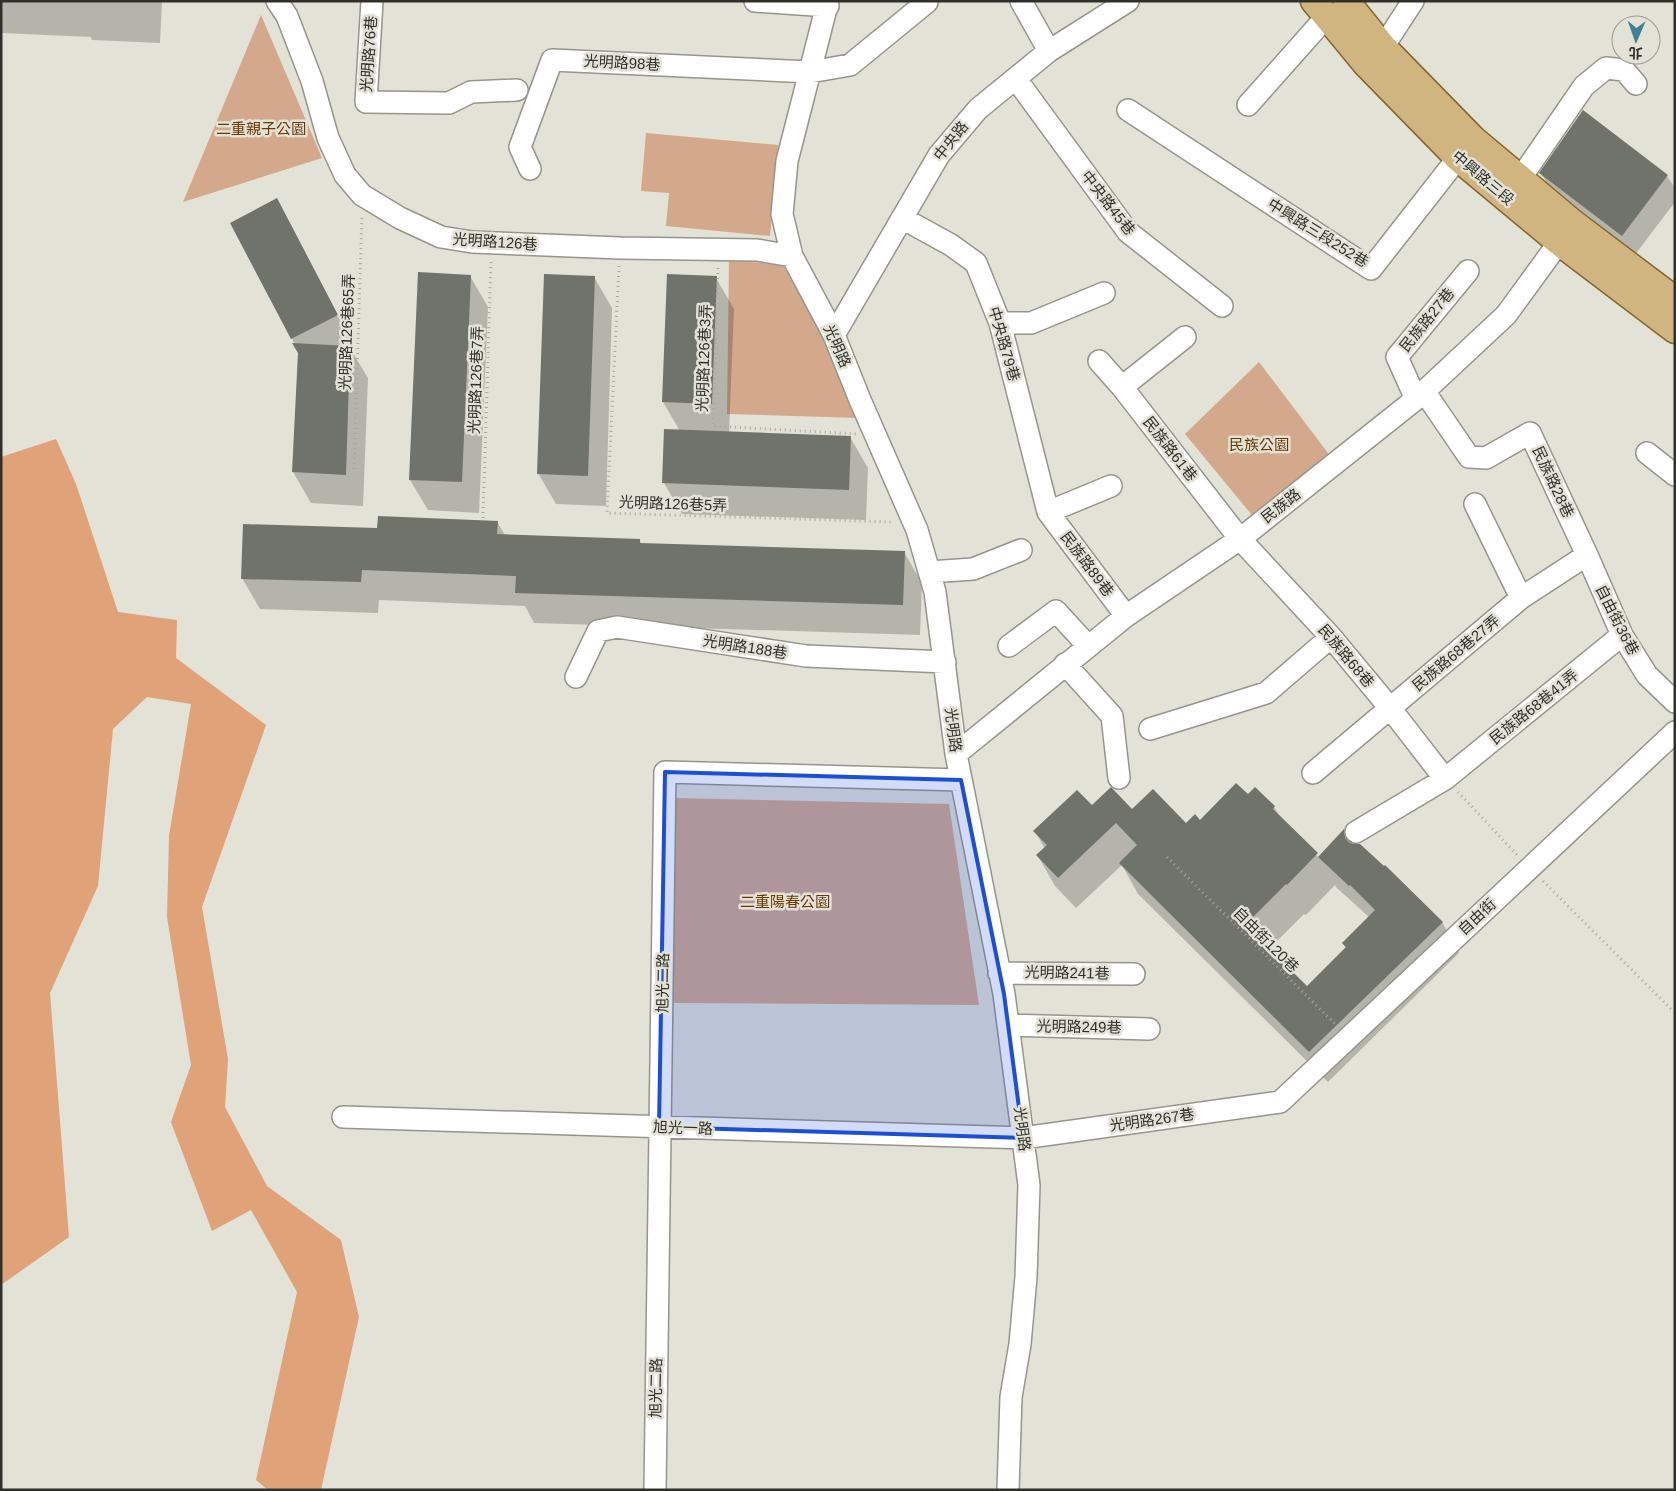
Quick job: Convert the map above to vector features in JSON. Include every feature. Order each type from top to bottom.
[{"type":"main road","name":"中興路三段","points":[[1329,6],[1383,47],[1465,149],[1520,179],[1566,232],[1675,300]]},
{"type":"main road","name":"中興路三段","points":[[1329,6],[1366,64],[1566,232],[1675,330]]},
{"type":"street","name":"光明路126巷","points":[[277,1],[287,16],[312,81],[328,138],[345,175],[362,194],[400,218],[441,238],[492,244],[757,250],[792,256]]},
{"type":"street","name":"光明路76巷","points":[[372,1],[366,102],[449,103],[471,92],[517,90]]},
{"type":"street","points":[[755,1],[828,4]]},
{"type":"street","points":[[1020,1],[1049,51]]},
{"type":"street","name":"中央路","points":[[834,335],[939,155],[978,109],[1049,51],[1128,1]]},
{"type":"street","points":[[1383,47],[1413,1]]},
{"type":"street","points":[[810,72],[850,66],[927,2]]},
{"type":"street","name":"光明路","points":[[828,4],[787,161],[782,214],[792,256],[834,335],[914,523],[935,592],[956,754],[1004,994],[1029,1185],[1026,1277],[1020,1344],[1011,1397],[1008,1490]]},
{"type":"street","points":[[1248,105],[1329,6]]},
{"type":"street","name":"光明路98巷","points":[[530,169],[520,147],[552,60],[810,72]]},
{"type":"street","points":[[1520,179],[1584,86],[1606,68],[1624,70],[1636,84]]},
{"type":"street","name":"中央路45巷","points":[[1016,78],[1128,232],[1222,306]]},
{"type":"street","name":"中興路三段252巷","points":[[1128,110],[1371,269],[1465,149]]},
{"type":"street","name":"中央路79巷","points":[[902,218],[951,245],[976,264],[1000,323],[1048,512]]},
{"type":"street","name":"民族路","points":[[956,754],[1126,616],[1240,538],[1420,395],[1506,315],[1566,232]]},
{"type":"street","name":"民族路27巷","points":[[1420,395],[1397,357],[1468,270]]},
{"type":"street","points":[[1000,323],[1031,324],[1104,293]]},
{"type":"street","points":[[1122,387],[1185,337]]},
{"type":"street","name":"民族路61巷","points":[[1099,361],[1122,387],[1240,538]]},
{"type":"street","name":"民族路28巷","points":[[1420,395],[1469,457],[1486,458],[1530,433],[1587,555]]},
{"type":"street","points":[[1647,453],[1675,475]]},
{"type":"street","points":[[1048,512],[1111,486]]},
{"type":"street","points":[[1475,504],[1521,598]]},
{"type":"street","name":"民族路89巷","points":[[1048,512],[1126,616]]},
{"type":"street","name":"民族路68巷","points":[[1240,538],[1331,637],[1446,779]]},
{"type":"street","points":[[929,572],[973,569],[1021,550]]},
{"type":"street","name":"民族路68巷27弄","points":[[1313,774],[1521,598],[1587,555]]},
{"type":"street","name":"自由街36巷","points":[[1587,555],[1622,635],[1647,675],[1675,702]]},
{"type":"street","points":[[1009,646],[1056,612],[1088,646]]},
{"type":"street","name":"光明路188巷","points":[[576,677],[598,631],[617,627],[806,656],[945,662]]},
{"type":"street","name":"民族路68巷41弄","points":[[1356,832],[1446,779],[1622,635]]},
{"type":"street","points":[[1150,729],[1266,692],[1331,637]]},
{"type":"street","points":[[1065,664],[1112,716],[1119,778]]},
{"type":"street","name":"自由街","points":[[1280,1102],[1675,732]]},
{"type":"street","name":"旭光二路","points":[[655,1490],[665,772],[961,780]]},
{"type":"street","name":"光明路241巷","points":[[999,972],[1134,974]]},
{"type":"street","name":"光明路249巷","points":[[1008,1025],[1149,1029]]},
{"type":"street","name":"光明路267巷","points":[[1023,1138],[1280,1102]]},
{"type":"street","name":"旭光一路","points":[[344,1117],[1023,1138]]},
{"type":"path","name":"光明路126巷65弄","points":[[354,469],[362,194]]},
{"type":"path","name":"光明路126巷7弄","points":[[483,518],[492,244]]},
{"type":"path","name":"光明路126巷5弄","points":[[620,248],[607,513],[914,523]]},
{"type":"path","name":"光明路126巷3弄","points":[[718,249],[713,426],[875,435]]},
{"type":"path","points":[[1446,779],[1530,868],[1675,1013]]},
{"type":"path","name":"自由街120巷","points":[[1167,857],[1349,1038]]},
{"type":"highlighted area","points":[[665,772],[961,780],[1004,994],[1023,1138],[659,1127]]},
{"type":"green space","name":"二重親子公園","points":[[261,15],[322,158],[183,202]]},
{"type":"green space","points":[[646,133],[778,145],[770,236],[666,226],[669,193],[641,191]]},
{"type":"green space","points":[[729,260],[783,265],[828,344],[860,418],[727,414]]},
{"type":"green space","name":"民族公園","points":[[1259,362],[1337,465],[1261,526],[1185,434]]},
{"type":"green space","name":"二重陽春公園","points":[[674,798],[949,804],[979,1005],[674,1003]]},
{"type":"shaded area","points":[[56,439],[76,484],[118,612],[177,620],[176,658],[266,725],[202,907],[228,1059],[225,1107],[267,1186],[341,1240],[359,1317],[321,1490],[268,1490],[256,1480],[297,1292],[251,1210],[212,1231],[171,1122],[191,1065],[167,917],[169,836],[191,704],[147,697],[113,729],[98,886],[50,993],[69,1237],[1,1285],[1,457]]},
{"type":"building","points":[[1583,110],[1668,175],[1622,236],[1539,173]]},
{"type":"building","points":[[277,198],[338,315],[291,339],[230,223]]},
{"type":"building","points":[[418,272],[471,275],[462,482],[409,480]]},
{"type":"building","points":[[544,274],[595,276],[588,476],[537,474]]},
{"type":"building","points":[[667,274],[717,276],[712,404],[662,402]]},
{"type":"building","points":[[292,343],[350,346],[346,475],[292,472],[298,353]]},
{"type":"building","points":[[664,429],[851,436],[849,490],[662,483]]},
{"type":"building","points":[[378,516],[498,521],[497,534],[640,539],[640,543],[905,551],[903,605],[515,593],[516,576],[362,570],[361,582],[241,579],[243,524],[377,528]]},
{"type":"building","points":[[1236,783],[1248,794],[1255,787],[1275,806],[1273,809],[1318,853],[1245,925],[1307,986],[1346,947],[1342,943],[1375,910],[1318,857],[1344,829],[1345,838],[1350,843],[1360,844],[1385,865],[1443,922],[1309,1052],[1119,863],[1137,845],[1116,823],[1058,878],[1036,855],[1047,845],[1033,831],[1077,790],[1092,805],[1111,787],[1132,809],[1153,789],[1186,823],[1195,814],[1200,820]]}]
